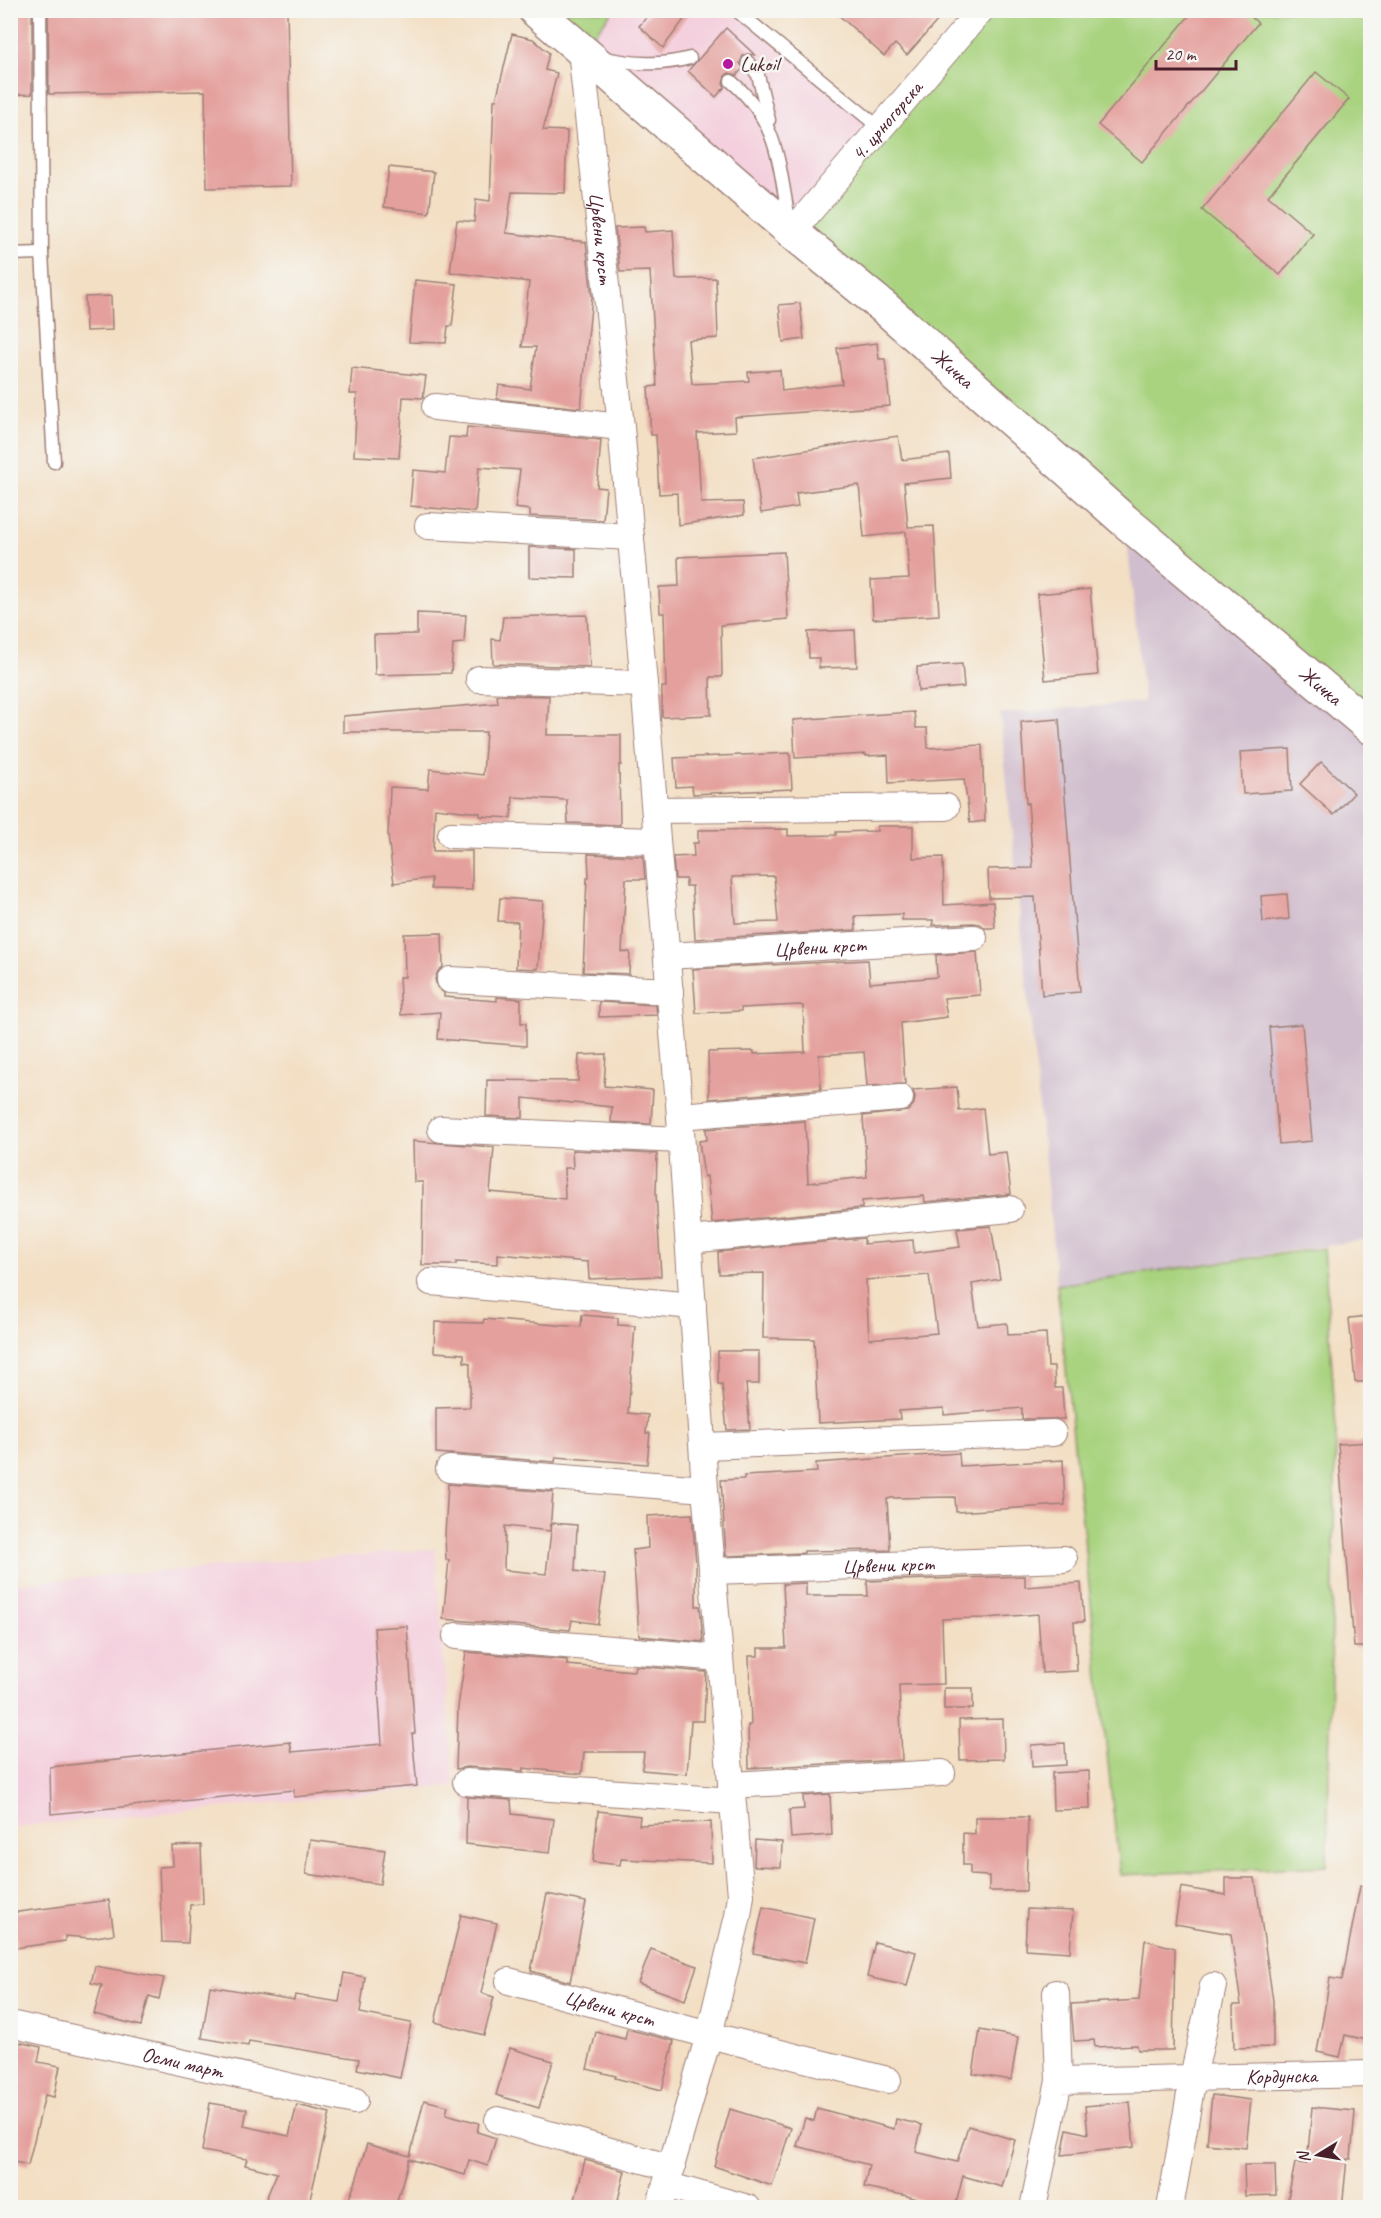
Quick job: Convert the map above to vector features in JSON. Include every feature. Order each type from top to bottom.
[{"type":"main road","name":"Жичка","points":[[535,10],[792,232],[886,309],[1125,521],[1371,727]]},
{"type":"street","name":"4. црногорска","points":[[792,232],[981,10]]},
{"type":"street","name":"Црвени крст","points":[[580,50],[621,427],[655,810],[681,1128],[705,1489],[741,1895],[709,2035],[666,2187]]},
{"type":"street","points":[[435,407],[621,427]]},
{"type":"street","points":[[428,526],[631,537]]},
{"type":"street","points":[[479,679],[644,684]]},
{"type":"street","points":[[655,810],[946,807]]},
{"type":"street","points":[[451,835],[657,842]]},
{"type":"street","name":"Црвени крст","points":[[667,956],[974,938]]},
{"type":"street","points":[[450,981],[670,991]]},
{"type":"street","points":[[441,1129],[681,1128],[900,1098]]},
{"type":"street","points":[[689,1240],[1010,1209]]},
{"type":"street","points":[[431,1282],[693,1306]]},
{"type":"street","points":[[703,1446],[1053,1433]]},
{"type":"street","points":[[449,1469],[705,1489]]},
{"type":"street","name":"Црвени крст","points":[[712,1571],[1064,1559]]},
{"type":"street","points":[[456,1636],[720,1658]]},
{"type":"street","points":[[466,1782],[732,1793],[942,1773]]},
{"type":"street","name":"Црвени крст","points":[[509,1982],[888,2080]]},
{"type":"street","points":[[1170,2208],[1193,2077],[1214,1986]]},
{"type":"street","points":[[1033,2208],[1059,2081],[1056,1993]]},
{"type":"street","name":"Осми март","points":[[10,2024],[355,2101]]},
{"type":"street","name":"Кордунска","points":[[1059,2081],[1371,2074]]},
{"type":"street","points":[[498,2120],[666,2187],[748,2208]]},
{"type":"lane","points":[[40,10],[42,253],[54,462]]},
{"type":"lane","points":[[736,10],[881,129]]},
{"type":"lane","points":[[580,50],[606,59],[631,63],[668,63],[687,56]]},
{"type":"lane","points":[[748,62],[758,75],[792,232]]},
{"type":"lane","points":[[731,81],[754,102],[772,135]]},
{"type":"lane","points":[[10,254],[42,253]]},
{"type":"shaded area","points":[[613,11],[736,11],[881,129],[792,232],[581,50]]},
{"type":"shaded area","points":[[1125,521],[1370,727],[1370,1239],[1057,1285],[1000,714],[1144,702]]},
{"type":"shaded area","points":[[435,1549],[454,1786],[11,1827],[11,1584]]},
{"type":"green space","points":[[535,11],[613,11],[581,50]]},
{"type":"green space","points":[[981,11],[1370,11],[1370,727],[792,232]]},
{"type":"green space","points":[[1324,1248],[1336,1430],[1327,1866],[1120,1875],[1057,1285]]},
{"type":"building","points":[[10,10],[32,10],[32,94],[10,95]]},
{"type":"building","points":[[48,10],[287,10],[291,186],[207,188],[205,91],[49,94]]},
{"type":"building","points":[[653,10],[691,10],[663,48],[639,26]]},
{"type":"building","points":[[833,10],[947,10],[907,55],[895,44],[884,56]]},
{"type":"building","points":[[1194,10],[1243,10],[1258,23],[1142,162],[1098,125]]},
{"type":"building","points":[[726,28],[755,55],[743,56],[740,63],[743,68],[737,75],[729,73],[725,76],[723,83],[725,87],[716,97],[688,71]]},
{"type":"building","points":[[512,34],[533,39],[549,53],[545,70],[557,73],[543,130],[567,131],[565,193],[512,192],[506,233],[586,242],[592,297],[581,408],[497,399],[499,385],[530,389],[536,347],[522,347],[529,282],[450,272],[457,220],[474,222],[476,199],[490,201],[494,100],[496,100]]},
{"type":"building","points":[[1316,72],[1349,99],[1268,196],[1313,234],[1280,275],[1202,210]]},
{"type":"building","points":[[389,167],[434,172],[429,213],[384,207]]},
{"type":"building","points":[[644,227],[645,232],[673,230],[676,279],[716,278],[718,338],[688,340],[692,384],[749,381],[748,372],[780,370],[782,391],[842,384],[837,348],[877,343],[879,359],[885,359],[890,406],[735,417],[736,431],[697,433],[701,503],[743,502],[744,515],[678,525],[677,493],[659,494],[656,435],[651,435],[648,387],[657,386],[650,271],[620,272],[615,228]]},
{"type":"building","points":[[415,280],[457,284],[452,326],[448,326],[446,343],[409,342]]},
{"type":"building","points":[[111,296],[112,330],[86,331],[85,297]]},
{"type":"building","points":[[800,303],[804,339],[783,342],[779,305]]},
{"type":"building","points":[[352,368],[426,376],[423,398],[403,397],[399,458],[354,456],[357,394],[350,394]]},
{"type":"building","points":[[467,427],[601,440],[597,487],[606,488],[603,520],[530,516],[530,510],[515,508],[520,470],[479,467],[475,512],[410,506],[413,470],[445,473],[449,437],[466,438]]},
{"type":"building","points":[[898,436],[902,460],[949,454],[951,478],[904,483],[908,527],[934,526],[939,615],[873,619],[871,580],[909,578],[906,532],[864,537],[859,485],[796,493],[798,507],[761,513],[753,458]]},
{"type":"building","points":[[529,547],[576,549],[576,578],[529,577]]},
{"type":"building","points":[[784,552],[788,619],[721,625],[722,677],[710,677],[711,715],[662,717],[662,687],[666,687],[664,613],[660,613],[659,587],[679,586],[678,557]]},
{"type":"building","points":[[1090,589],[1098,675],[1045,680],[1037,594]]},
{"type":"building","points":[[417,613],[466,615],[464,643],[453,644],[451,673],[375,675],[374,635],[417,634]]},
{"type":"building","points":[[587,615],[590,667],[493,664],[492,639],[500,640],[503,617]]},
{"type":"building","points":[[855,630],[857,667],[819,668],[819,658],[809,658],[808,632]]},
{"type":"building","points":[[962,664],[964,687],[918,691],[917,667]]},
{"type":"building","points":[[497,695],[549,696],[547,735],[621,735],[620,825],[568,823],[567,800],[513,797],[511,818],[480,816],[480,813],[435,808],[433,851],[472,851],[472,890],[431,889],[431,878],[394,883],[388,836],[390,787],[428,789],[430,769],[483,775],[486,732],[343,732],[343,716],[498,703]]},
{"type":"building","points":[[914,712],[916,728],[927,728],[928,748],[982,745],[985,821],[970,823],[964,779],[889,783],[888,755],[795,758],[793,720]]},
{"type":"building","points":[[1059,719],[1080,992],[1042,995],[1035,897],[989,898],[988,869],[1033,868],[1021,722]]},
{"type":"building","points":[[1290,749],[1292,791],[1243,794],[1240,752]]},
{"type":"building","points":[[790,753],[792,789],[693,794],[692,786],[676,787],[674,758]]},
{"type":"building","points":[[1321,762],[1354,793],[1334,815],[1300,784]]},
{"type":"building","points":[[877,826],[913,826],[913,858],[943,857],[944,905],[993,902],[995,928],[985,928],[973,923],[933,925],[933,920],[902,920],[902,914],[855,916],[856,930],[695,939],[692,886],[686,886],[686,879],[675,879],[673,857],[694,856],[693,843],[698,843],[698,830],[788,829],[788,836],[877,831]],"holes":[[[774,876],[778,922],[735,923],[732,877]]]},
{"type":"building","points":[[588,854],[643,856],[645,879],[626,879],[622,952],[630,952],[629,974],[583,972],[587,878],[589,878]]},
{"type":"building","points":[[1287,894],[1289,919],[1263,922],[1261,896]]},
{"type":"building","points":[[500,898],[543,901],[538,969],[516,968],[518,922],[498,921]]},
{"type":"building","points":[[442,933],[443,967],[438,971],[435,979],[444,997],[497,1001],[497,997],[521,999],[521,1023],[526,1023],[526,1046],[438,1039],[440,1012],[401,1015],[399,977],[405,977],[404,934]]},
{"type":"building","points":[[977,952],[980,995],[944,998],[947,1017],[901,1023],[905,1084],[867,1086],[864,1052],[819,1055],[821,1089],[709,1099],[708,1052],[754,1051],[754,1054],[805,1052],[803,1006],[741,1008],[741,1011],[696,1013],[693,969],[868,960],[870,983],[937,977],[936,955]]},
{"type":"building","points":[[599,1002],[656,1005],[657,1015],[599,1017]]},
{"type":"building","points":[[1302,1024],[1312,1141],[1279,1144],[1269,1027]]},
{"type":"building","points":[[606,1054],[604,1086],[653,1090],[651,1124],[611,1122],[612,1107],[523,1098],[523,1118],[486,1116],[487,1080],[578,1081],[579,1055]]},
{"type":"building","points":[[957,1087],[959,1111],[983,1108],[988,1154],[1006,1152],[1011,1194],[925,1202],[924,1196],[862,1201],[862,1208],[712,1223],[707,1176],[704,1177],[699,1141],[707,1140],[706,1129],[805,1121],[808,1183],[867,1177],[863,1116],[908,1111],[914,1104],[913,1090]]},
{"type":"building","points":[[413,1141],[494,1147],[490,1192],[565,1199],[564,1168],[573,1168],[572,1150],[657,1154],[656,1193],[661,1276],[589,1279],[588,1262],[498,1254],[498,1264],[456,1262],[456,1265],[422,1265],[423,1182],[414,1182]]},
{"type":"building","points":[[991,1226],[1000,1279],[972,1284],[978,1326],[1007,1323],[1008,1335],[1046,1333],[1048,1367],[1054,1367],[1055,1388],[1062,1388],[1064,1419],[1022,1419],[1022,1408],[944,1415],[944,1408],[899,1411],[900,1419],[818,1423],[814,1339],[763,1338],[764,1273],[719,1274],[718,1252],[864,1238],[864,1244],[913,1240],[914,1253],[960,1247],[957,1229]],"holes":[[[929,1275],[937,1333],[869,1339],[866,1280]]]},
{"type":"building","points":[[582,1315],[618,1318],[618,1325],[635,1326],[628,1413],[648,1415],[646,1433],[650,1433],[647,1464],[556,1457],[555,1462],[436,1453],[436,1408],[470,1407],[470,1363],[464,1362],[464,1354],[434,1352],[435,1322],[483,1323],[484,1319],[581,1327]]},
{"type":"building","points":[[1371,1316],[1371,1382],[1355,1382],[1349,1318]]},
{"type":"building","points":[[718,1351],[759,1351],[759,1384],[746,1384],[750,1429],[727,1430],[722,1384],[718,1384]]},
{"type":"building","points":[[1371,1442],[1371,1647],[1354,1647],[1338,1444]]},
{"type":"building","points":[[959,1453],[960,1466],[1063,1460],[1065,1505],[956,1512],[955,1497],[891,1498],[887,1499],[890,1550],[804,1551],[804,1553],[726,1556],[721,1480],[744,1479],[744,1476],[817,1472],[816,1463]]},
{"type":"building","points":[[448,1484],[553,1492],[550,1531],[505,1526],[504,1570],[546,1574],[552,1523],[577,1525],[575,1571],[605,1575],[598,1624],[572,1620],[570,1630],[443,1619],[449,1560],[446,1560],[445,1535]]},
{"type":"building","points":[[692,1514],[696,1563],[696,1606],[700,1606],[703,1642],[639,1636],[633,1550],[648,1548],[647,1516]]},
{"type":"building","points":[[1025,1576],[1025,1587],[1081,1583],[1084,1622],[1074,1622],[1077,1671],[1042,1673],[1038,1614],[942,1619],[944,1684],[899,1685],[902,1760],[749,1768],[748,1725],[751,1725],[749,1656],[758,1656],[758,1648],[786,1648],[783,1584],[806,1583],[806,1596],[868,1596],[867,1581]]},
{"type":"building","points":[[407,1626],[417,1786],[294,1797],[294,1790],[51,1814],[50,1767],[290,1742],[292,1752],[382,1744],[374,1628]]},
{"type":"building","points":[[466,1652],[567,1660],[567,1665],[634,1671],[635,1666],[706,1672],[704,1721],[691,1721],[687,1774],[642,1770],[644,1752],[584,1752],[582,1774],[523,1768],[523,1771],[467,1767],[456,1769],[458,1707]]},
{"type":"building","points":[[944,1688],[973,1688],[973,1709],[944,1709]]},
{"type":"building","points":[[1003,1719],[1004,1759],[960,1760],[959,1720]]},
{"type":"building","points":[[1065,1743],[1066,1765],[1032,1767],[1031,1745]]},
{"type":"building","points":[[1089,1771],[1090,1809],[1053,1810],[1052,1773]]},
{"type":"building","points":[[830,1794],[832,1835],[791,1838],[789,1810],[804,1809],[803,1796]]},
{"type":"building","points":[[467,1797],[511,1800],[512,1814],[554,1819],[550,1853],[466,1844]]},
{"type":"building","points":[[598,1811],[640,1816],[639,1825],[711,1822],[712,1863],[621,1859],[620,1865],[593,1862]]},
{"type":"building","points":[[975,1817],[1028,1817],[1026,1891],[989,1891],[989,1876],[970,1875],[970,1865],[963,1865],[963,1833],[975,1834]]},
{"type":"building","points":[[310,1840],[385,1850],[380,1884],[306,1874]]},
{"type":"building","points":[[755,1840],[782,1842],[781,1867],[754,1866]]},
{"type":"building","points":[[201,1845],[203,1904],[190,1905],[188,1943],[162,1942],[159,1867],[173,1866],[172,1846]]},
{"type":"building","points":[[1226,1878],[1255,1878],[1273,2001],[1273,2047],[1234,2048],[1233,2005],[1241,2005],[1231,1934],[1175,1924],[1181,1887],[1226,1895]]},
{"type":"building","points":[[1360,1886],[1371,1887],[1371,2041],[1345,2035],[1340,2057],[1317,2052],[1330,1978],[1342,1980]]},
{"type":"building","points":[[547,1894],[586,1902],[570,1982],[531,1971]]},
{"type":"building","points":[[109,1900],[114,1934],[90,1938],[65,1936],[65,1941],[16,1948],[11,1913]]},
{"type":"building","points":[[763,1907],[814,1918],[805,1963],[753,1953]]},
{"type":"building","points":[[1027,1909],[1073,1911],[1070,1952],[1025,1949]]},
{"type":"building","points":[[461,1915],[497,1923],[481,1993],[494,1997],[484,2035],[435,2022]]},
{"type":"building","points":[[1145,1940],[1175,1948],[1173,2050],[1138,2050],[1137,2045],[1095,2047],[1094,2040],[1074,2041],[1071,2004],[1139,2000]]},
{"type":"building","points":[[875,1942],[916,1952],[907,1986],[867,1977]]},
{"type":"building","points":[[651,1949],[697,1966],[685,2000],[638,1983]]},
{"type":"building","points":[[95,1966],[164,1978],[159,1999],[149,1996],[141,2026],[94,2014],[102,1985],[91,1983]]},
{"type":"building","points":[[344,1973],[365,1977],[360,2013],[411,2023],[400,2078],[357,2069],[359,2059],[249,2041],[248,2046],[202,2038],[210,1986],[294,2000],[295,1995],[339,2002]]},
{"type":"building","points":[[627,2029],[674,2041],[662,2090],[587,2069],[596,2032],[625,2039]]},
{"type":"building","points":[[980,2030],[1018,2037],[1011,2080],[973,2074]]},
{"type":"building","points":[[13,2041],[41,2047],[38,2062],[60,2066],[54,2097],[45,2095],[28,2165],[10,2161],[10,2054]]},
{"type":"building","points":[[510,2048],[553,2061],[539,2108],[496,2095]]},
{"type":"building","points":[[1212,2095],[1251,2100],[1246,2148],[1207,2144]]},
{"type":"building","points":[[424,2100],[448,2106],[446,2114],[479,2123],[477,2132],[496,2138],[488,2166],[469,2160],[465,2175],[409,2159],[395,2208],[345,2208],[367,2144],[410,2156]]},
{"type":"building","points":[[1130,2102],[1134,2147],[1062,2155],[1067,2129],[1088,2134],[1085,2106]]},
{"type":"building","points":[[210,2103],[247,2109],[244,2126],[289,2136],[297,2105],[330,2113],[308,2208],[262,2208],[277,2173],[245,2165],[247,2159],[202,2151]]},
{"type":"building","points":[[1312,2107],[1355,2111],[1351,2159],[1347,2159],[1342,2208],[1286,2208],[1295,2163],[1307,2164]]},
{"type":"building","points":[[817,2108],[894,2129],[896,2119],[922,2125],[916,2152],[957,2162],[968,2126],[1015,2140],[1002,2187],[963,2176],[955,2208],[950,2208],[864,2187],[869,2165],[797,2146],[805,2118],[814,2121]]},
{"type":"building","points":[[730,2109],[791,2128],[772,2186],[714,2166]]},
{"type":"building","points":[[585,2160],[625,2171],[616,2208],[573,2208]]},
{"type":"building","points":[[1244,2165],[1275,2165],[1276,2195],[1245,2196]]},
{"type":"place","name":"Lukoil","points":[[728,64]]}]
